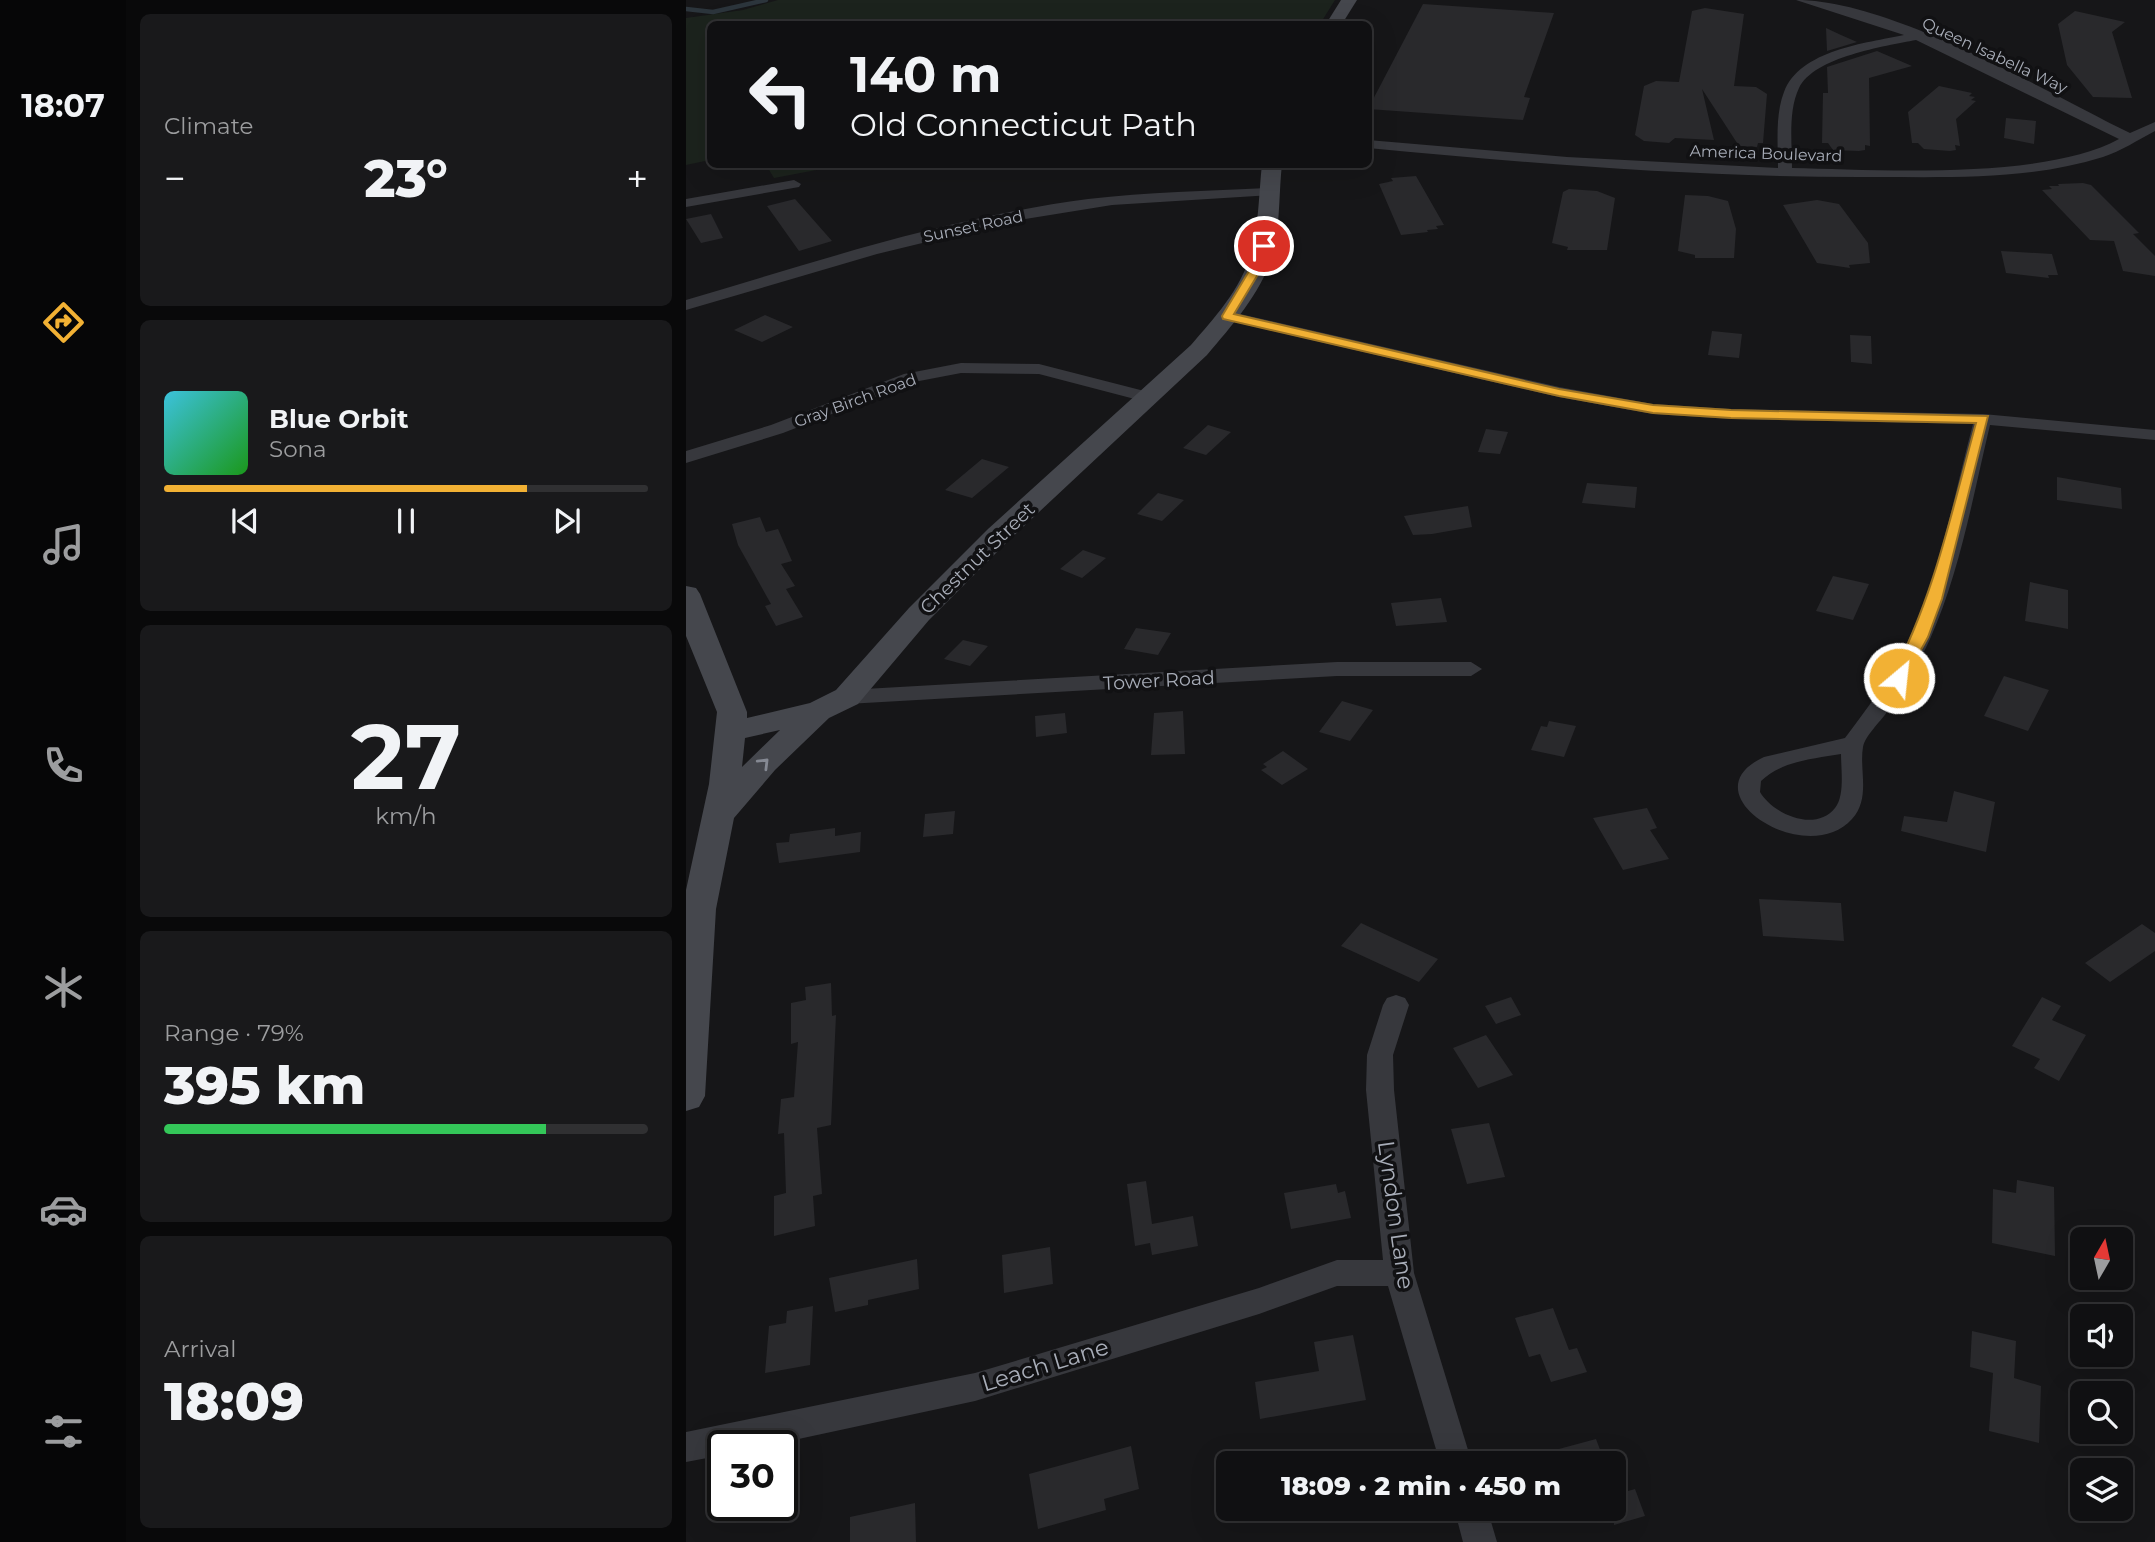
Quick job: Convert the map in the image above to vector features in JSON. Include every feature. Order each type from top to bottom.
[{"type":"main road","points":[[1336,21],[1349,0]]},
{"type":"main road","name":"Chestnut Street","points":[[731,722],[811,692],[879,659],[999,535],[1199,350],[1227,316],[1255,271],[1264,246],[1271,168]]},
{"type":"main road","points":[[686,594],[731,722],[719,814],[692,910],[686,1096]]},
{"type":"main road","points":[[719,814],[764,763],[819,711],[847,697],[879,659]]},
{"type":"main road","points":[[731,722],[819,711]]},
{"type":"street","name":"Queen Isabella Way","points":[[1804,0],[1860,14],[1916,36],[1965,57],[2128,138]]},
{"type":"street","points":[[1785,172],[1791,89],[1802,73],[1811,66],[1834,58],[1916,36]]},
{"type":"street","name":"America Boulevard","points":[[1372,144],[1570,163],[1785,172],[1990,171],[2060,163],[2097,155],[2155,126]]},
{"type":"street","points":[[686,204],[794,184]]},
{"type":"street","name":"Sunset Road","points":[[686,306],[846,257],[1012,217],[1122,201],[1268,192]]},
{"type":"street","points":[[1227,316],[1583,398],[1653,409],[1731,414],[1983,419],[2155,435]]},
{"type":"street","name":"Gray Birch Road","points":[[686,457],[778,429],[910,378],[961,368],[1039,369],[1150,398]]},
{"type":"street","points":[[1852,744],[1763,766],[1753,774],[1749,784],[1754,805],[1763,814],[1792,826],[1808,828],[1836,820],[1845,812],[1849,801],[1852,744],[1899,678],[1920,637],[1934,599],[1983,419]]},
{"type":"street","name":"Tower Road","points":[[847,697],[1337,669],[1471,668]]},
{"type":"street","name":"Lyndon Lane","points":[[1396,1005],[1380,1055],[1380,1067],[1399,1273],[1452,1451]]},
{"type":"street","name":"Leach Lane","points":[[686,1447],[975,1387],[1259,1301],[1337,1273],[1399,1273]]},
{"type":"street","points":[[1474,1521],[1480,1542]]},
{"type":"shaded area","points":[[778,0],[1335,0],[1322,21],[707,21],[707,161],[686,165],[686,18],[743,10]]},
{"type":"shaded area","points":[[768,168],[827,168],[774,178]]},
{"type":"building","points":[[1423,4],[1554,13],[1524,97],[1530,98],[1523,120],[1372,109],[1372,101]]},
{"type":"building","points":[[1705,8],[1744,14],[1734,86],[1756,87],[1767,94],[1763,143],[1758,143],[1757,147],[1739,146],[1702,89],[1714,140],[1675,138],[1669,143],[1644,141],[1635,135],[1644,86],[1656,81],[1679,82],[1692,11]]},
{"type":"building","points":[[2075,11],[2125,22],[2112,32],[2132,98],[2093,97],[2067,65],[2058,24]]},
{"type":"building","points":[[1826,28],[1841,35],[1857,42],[1827,51]]},
{"type":"building","points":[[1877,51],[1912,66],[1869,78],[1870,146],[1865,145],[1865,150],[1859,151],[1833,150],[1828,143],[1822,143],[1823,93],[1828,93],[1827,67]]},
{"type":"building","points":[[1939,86],[1972,93],[1969,96],[1975,97],[1971,100],[1976,101],[1956,119],[1960,146],[1955,145],[1956,150],[1924,149],[1918,143],[1912,143],[1908,112]]},
{"type":"building","points":[[2006,118],[2036,121],[2034,144],[2004,138]]},
{"type":"building","points":[[1416,176],[1444,225],[1436,226],[1438,229],[1427,230],[1428,232],[1401,235],[1379,184],[1393,181],[1391,178]]},
{"type":"building","points":[[2058,184],[2091,185],[2139,233],[2133,234],[2155,256],[2155,276],[2123,271],[2114,241],[2090,240],[2042,190],[2052,189],[2049,186],[2059,186]]},
{"type":"building","points":[[1569,189],[1597,191],[1615,198],[1607,250],[1567,250],[1568,247],[1552,243],[1563,192]]},
{"type":"building","points":[[1685,195],[1708,196],[1728,201],[1736,229],[1734,258],[1695,258],[1695,255],[1678,251]]},
{"type":"building","points":[[795,199],[832,241],[799,251],[767,206]]},
{"type":"building","points":[[1817,200],[1839,204],[1868,243],[1870,263],[1849,265],[1850,268],[1817,263],[1783,205]]},
{"type":"building","points":[[711,214],[723,238],[701,243],[686,219]]},
{"type":"building","points":[[2001,251],[2052,254],[2058,275],[2048,275],[2049,278],[2006,273]]},
{"type":"building","points":[[765,315],[793,327],[762,342],[734,330]]},
{"type":"building","points":[[1712,331],[1742,334],[1739,358],[1708,355]]},
{"type":"building","points":[[1850,335],[1871,336],[1872,364],[1851,362]]},
{"type":"building","points":[[1208,425],[1231,432],[1206,455],[1183,448]]},
{"type":"building","points":[[1486,429],[1508,432],[1500,454],[1478,452]]},
{"type":"building","points":[[982,459],[1009,467],[972,498],[945,490]]},
{"type":"building","points":[[2057,477],[2121,488],[2122,509],[2057,500]]},
{"type":"building","points":[[1587,483],[1637,487],[1635,508],[1582,503]]},
{"type":"building","points":[[1158,493],[1184,500],[1162,521],[1137,514]]},
{"type":"building","points":[[1468,506],[1472,527],[1432,534],[1413,535],[1404,516]]},
{"type":"building","points":[[760,517],[766,532],[778,529],[792,561],[781,564],[795,586],[786,589],[803,617],[776,626],[765,606],[771,604],[738,545],[732,524]]},
{"type":"building","points":[[1083,550],[1106,558],[1082,578],[1060,569]]},
{"type":"building","points":[[1833,576],[1869,584],[1853,620],[1816,611]]},
{"type":"building","points":[[2030,582],[2068,590],[2068,629],[2025,621]]},
{"type":"building","points":[[1441,598],[1447,622],[1396,626],[1391,603]]},
{"type":"building","points":[[1136,628],[1171,633],[1158,655],[1124,649]]},
{"type":"building","points":[[963,640],[988,646],[970,666],[944,659]]},
{"type":"building","points":[[2004,676],[2049,690],[2028,731],[1984,716]]},
{"type":"building","points":[[1342,701],[1373,710],[1350,741],[1319,732]]},
{"type":"building","points":[[1183,711],[1185,754],[1151,755],[1154,713]]},
{"type":"building","points":[[1065,713],[1067,733],[1036,737],[1035,716]]},
{"type":"building","points":[[1549,721],[1576,726],[1564,757],[1531,750],[1541,726],[1547,727]]},
{"type":"building","points":[[1283,751],[1308,769],[1282,785],[1261,770],[1267,767],[1263,764]]},
{"type":"building","points":[[1954,791],[1995,802],[1986,852],[1901,831],[1904,816],[1947,822]]},
{"type":"building","points":[[1647,808],[1657,828],[1650,830],[1669,859],[1623,870],[1593,818]]},
{"type":"building","points":[[955,811],[953,834],[923,837],[925,814]]},
{"type":"building","points":[[835,828],[835,836],[861,832],[860,852],[779,863],[776,843],[789,842],[790,834]]},
{"type":"building","points":[[1759,899],[1841,903],[1844,941],[1763,936]]},
{"type":"building","points":[[1361,923],[1438,959],[1419,982],[1341,946]]},
{"type":"building","points":[[2142,924],[2155,933],[2155,951],[2110,982],[2085,963]]},
{"type":"building","points":[[831,983],[832,1016],[836,1015],[831,1125],[817,1128],[822,1194],[813,1196],[815,1226],[774,1236],[774,1196],[786,1193],[784,1133],[778,1134],[781,1099],[794,1097],[798,1042],[791,1044],[791,1003],[806,1000],[805,987]]},
{"type":"building","points":[[1511,997],[1521,1015],[1496,1024],[1485,1006]]},
{"type":"building","points":[[2042,997],[2061,1006],[2052,1020],[2086,1035],[2059,1081],[2034,1068],[2040,1059],[2012,1046]]},
{"type":"building","points":[[1486,1035],[1513,1075],[1478,1088],[1453,1048]]},
{"type":"building","points":[[1489,1123],[1505,1177],[1467,1184],[1451,1129]]},
{"type":"building","points":[[2017,1180],[2054,1187],[2055,1256],[1992,1243],[1993,1189],[2016,1193]]},
{"type":"building","points":[[1146,1181],[1152,1224],[1193,1216],[1198,1246],[1152,1255],[1150,1243],[1135,1246],[1127,1184]]},
{"type":"building","points":[[1336,1184],[1338,1193],[1345,1191],[1351,1218],[1291,1229],[1284,1193]]},
{"type":"building","points":[[1050,1247],[1053,1284],[1004,1293],[1002,1255]]},
{"type":"building","points":[[917,1259],[919,1289],[868,1300],[868,1305],[835,1312],[829,1278]]},
{"type":"building","points":[[813,1306],[810,1365],[765,1373],[769,1326],[786,1323],[787,1311]]},
{"type":"building","points":[[1553,1308],[1569,1350],[1577,1348],[1587,1372],[1551,1382],[1540,1354],[1529,1357],[1515,1318]]},
{"type":"building","points":[[1972,1331],[2016,1341],[2014,1378],[2041,1386],[2039,1443],[1989,1431],[1993,1373],[1970,1367]]},
{"type":"building","points":[[1353,1335],[1366,1400],[1260,1419],[1255,1382],[1319,1371],[1314,1342]]},
{"type":"building","points":[[1596,1439],[1600,1451],[1552,1451]]},
{"type":"building","points":[[1131,1446],[1139,1489],[1104,1499],[1106,1510],[1038,1529],[1029,1474]]},
{"type":"building","points":[[1635,1489],[1645,1516],[1614,1525],[1614,1521],[1626,1521],[1626,1492]]},
{"type":"building","points":[[915,1503],[916,1542],[850,1542],[850,1517]]},
{"type":"waterway","points":[[686,9],[713,12],[766,0]]},
{"type":"route","points":[[1264,246],[1255,271],[1227,316],[1594,400],[1653,409],[1731,414],[1983,419],[1934,599],[1920,637],[1899,678]]}]
